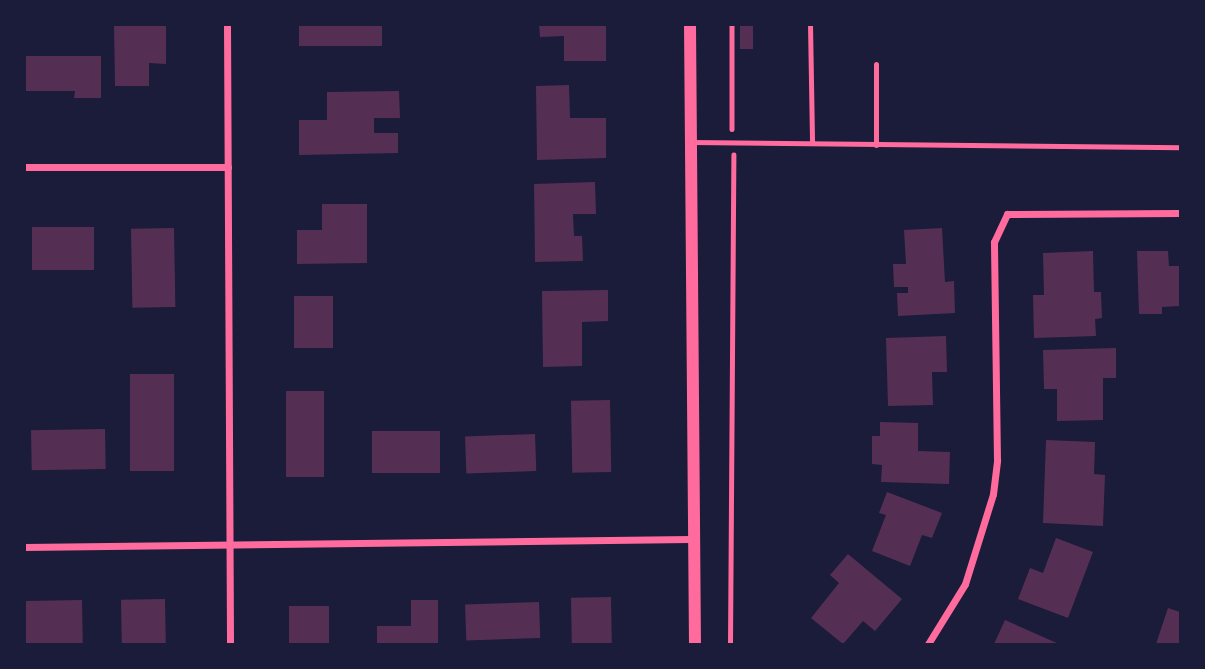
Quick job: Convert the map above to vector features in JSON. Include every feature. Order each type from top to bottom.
[{"type":"street","points":[[227,24],[230,645]]},
{"type":"street","points":[[690,24],[691,539],[695,645]]},
{"type":"street","points":[[24,167],[228,167]]},
{"type":"street","points":[[928,645],[965,584],[993,494],[998,460],[994,242],[1007,214],[1181,213]]},
{"type":"street","points":[[24,547],[691,539]]},
{"type":"lane","points":[[810,24],[812,143]]},
{"type":"lane","points":[[876,64],[876,145]]},
{"type":"lane","points":[[690,142],[1181,147]]},
{"type":"path","points":[[732,24],[732,112]]},
{"type":"path","points":[[730,645],[733,170]]},
{"type":"building","points":[[114,24],[166,24],[166,64],[149,63],[149,86],[115,86]]},
{"type":"building","points":[[299,24],[382,24],[382,46],[299,46]]},
{"type":"building","points":[[539,24],[606,24],[606,61],[564,61],[564,36],[540,37]]},
{"type":"building","points":[[740,24],[753,24],[753,49],[740,49]]},
{"type":"building","points":[[26,56],[101,56],[101,98],[74,98],[75,91],[26,91]]},
{"type":"building","points":[[569,85],[570,118],[606,118],[606,158],[537,160],[536,86]]},
{"type":"building","points":[[399,91],[400,118],[374,118],[374,133],[398,133],[398,153],[299,155],[299,120],[327,120],[327,92]]},
{"type":"building","points":[[595,182],[596,214],[573,214],[574,236],[582,236],[583,261],[535,262],[534,184]]},
{"type":"building","points":[[322,204],[367,204],[367,263],[297,264],[297,230],[322,230]]},
{"type":"building","points":[[32,227],[94,227],[94,270],[32,270]]},
{"type":"building","points":[[174,228],[175,307],[132,308],[131,229]]},
{"type":"building","points":[[942,228],[945,282],[954,281],[955,313],[898,316],[897,293],[908,293],[908,287],[894,287],[893,264],[906,264],[904,230]]},
{"type":"building","points":[[1093,251],[1094,292],[1101,292],[1102,318],[1095,319],[1096,336],[1034,338],[1033,295],[1044,295],[1043,253]]},
{"type":"building","points":[[1137,251],[1168,251],[1169,266],[1180,266],[1180,306],[1162,307],[1162,314],[1139,314]]},
{"type":"building","points":[[608,290],[608,321],[582,322],[582,366],[543,367],[542,291]]},
{"type":"building","points":[[294,296],[333,296],[333,348],[294,348]]},
{"type":"building","points":[[946,336],[947,372],[932,372],[933,405],[888,406],[886,338]]},
{"type":"building","points":[[1116,348],[1116,378],[1103,378],[1103,420],[1057,421],[1057,389],[1044,389],[1043,350]]},
{"type":"building","points":[[130,374],[174,374],[174,471],[130,471]]},
{"type":"building","points":[[286,391],[324,391],[324,477],[286,477]]},
{"type":"building","points":[[610,400],[611,472],[572,473],[571,401]]},
{"type":"building","points":[[880,422],[918,423],[918,451],[950,452],[949,484],[881,482],[882,465],[872,464],[872,436],[880,436]]},
{"type":"building","points":[[105,429],[106,469],[32,470],[31,430]]},
{"type":"building","points":[[372,431],[440,431],[440,473],[372,473]]},
{"type":"building","points":[[535,434],[536,471],[466,473],[465,436]]},
{"type":"building","points":[[1046,440],[1095,442],[1094,474],[1105,475],[1103,526],[1043,523]]},
{"type":"building","points":[[887,492],[942,513],[932,538],[922,535],[910,566],[872,551],[886,515],[879,513]]},
{"type":"building","points":[[1056,538],[1093,552],[1068,618],[1018,599],[1030,568],[1043,573]]},
{"type":"building","points":[[848,554],[902,599],[875,631],[863,621],[843,644],[811,618],[839,583],[830,575]]},
{"type":"building","points":[[611,597],[612,644],[572,644],[571,598]]},
{"type":"building","points":[[165,599],[166,644],[122,644],[121,600]]},
{"type":"building","points":[[82,600],[83,644],[25,644],[24,601]]},
{"type":"building","points":[[411,600],[438,600],[438,644],[377,644],[377,626],[411,626]]},
{"type":"building","points":[[539,602],[540,638],[466,641],[465,605]]},
{"type":"building","points":[[289,606],[329,606],[329,644],[289,644]]},
{"type":"building","points":[[1168,608],[1180,612],[1180,644],[1156,644]]},
{"type":"building","points":[[1005,620],[1059,644],[994,644]]}]
